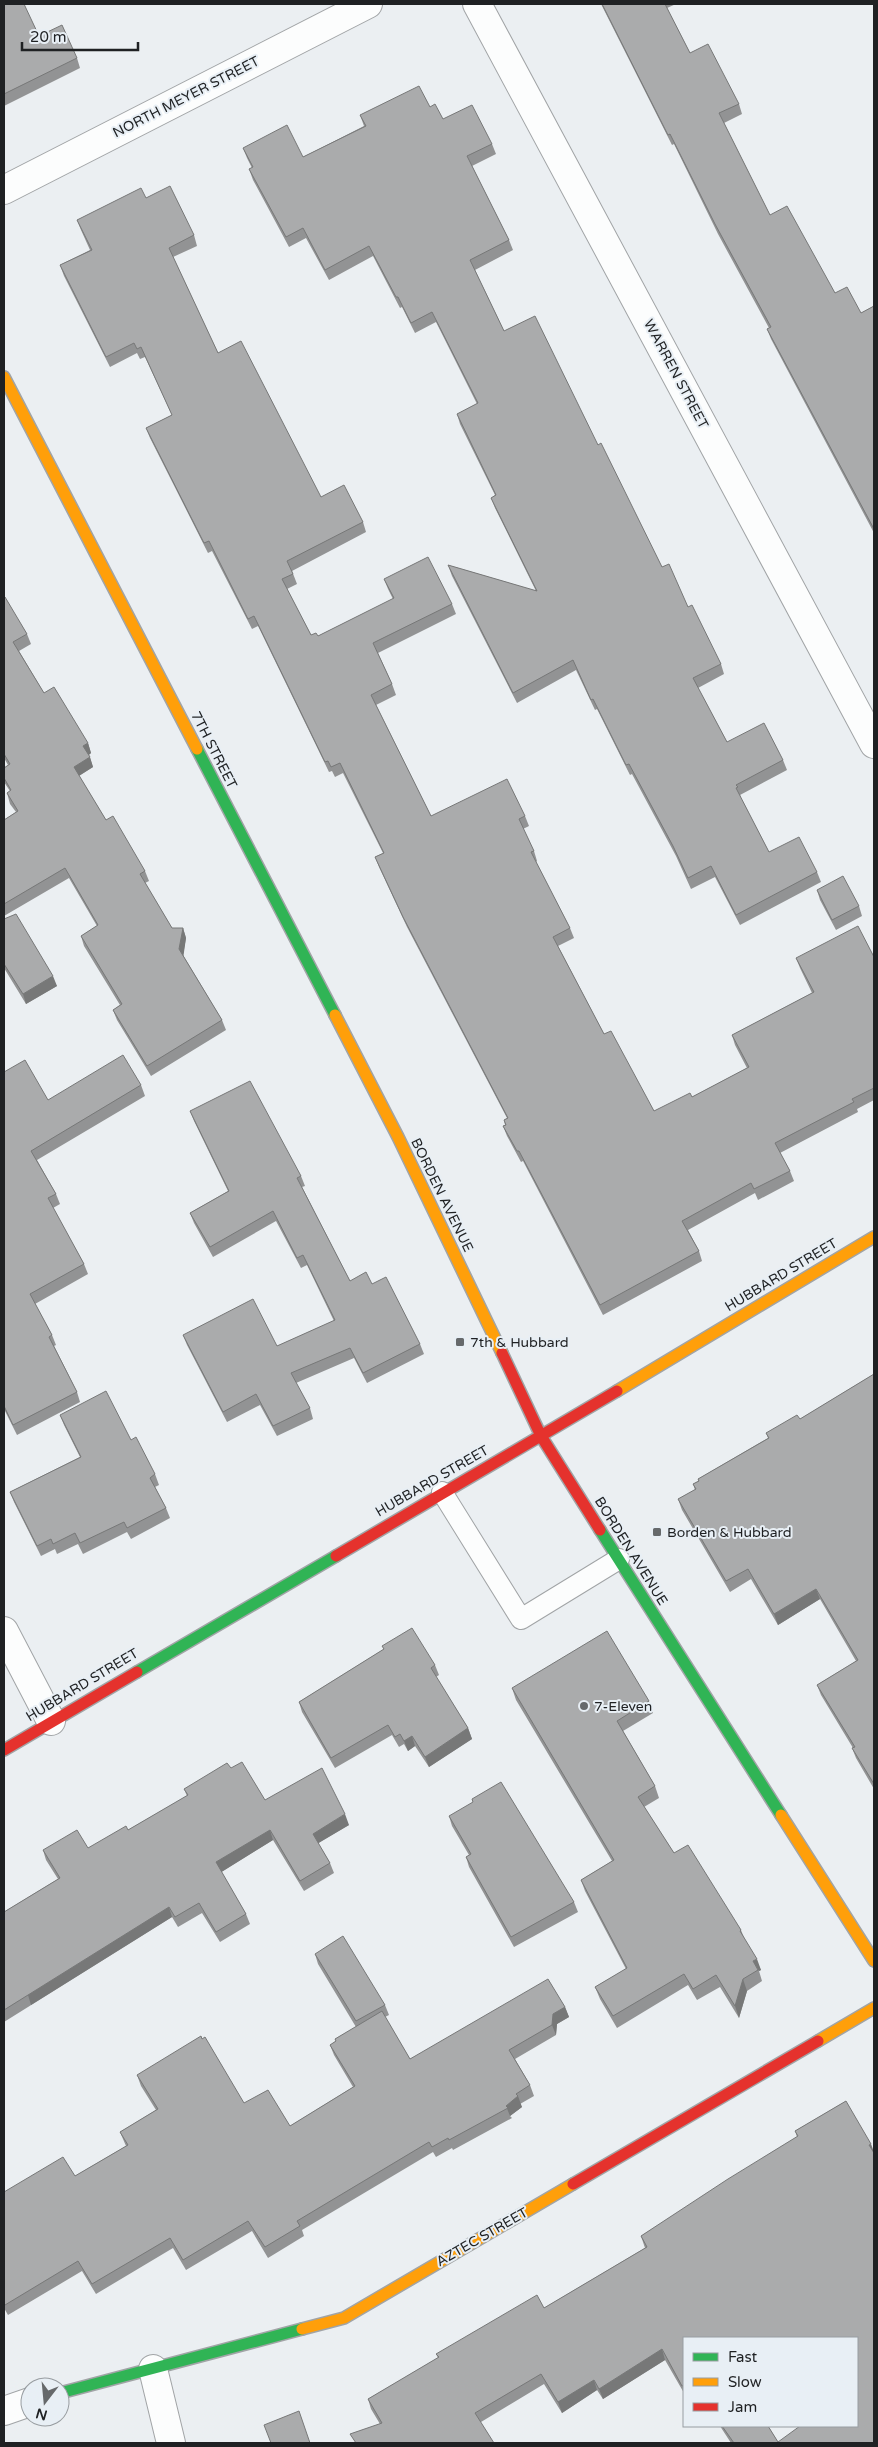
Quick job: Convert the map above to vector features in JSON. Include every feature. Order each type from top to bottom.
[{"type":"street","name":"NORTH MEYER STREET","points":[[4,190],[368,4]]},
{"type":"street","name":"WARREN STREET","points":[[477,4],[874,744]]},
{"type":"street","name":"7TH STREET","points":[[4,377],[398,1137]]},
{"type":"street","name":"BORDEN AVENUE","points":[[398,1137],[540,1436],[874,1961]]},
{"type":"street","name":"HUBBARD STREET","points":[[4,1750],[540,1436],[874,1237]]},
{"type":"street","points":[[4,1631],[51,1721]]},
{"type":"street","name":"AZTEC STREET","points":[[70,2391],[344,2318],[874,2008]]},
{"type":"street","points":[[153,2369],[171,2443]]},
{"type":"street","points":[[4,2411],[20,2405]]},
{"type":"lane","points":[[442,1492],[521,1619],[619,1559]]},
{"type":"building","points":[[4,4],[24,4],[39,36],[62,25],[77,58],[4,94]]},
{"type":"building","points":[[602,4],[665,4],[690,53],[708,44],[739,104],[719,113],[770,215],[787,206],[835,293],[847,287],[861,313],[874,306],[874,529],[767,329],[771,327],[715,224],[670,134],[668,135]]},
{"type":"building","points":[[419,86],[430,107],[435,104],[443,119],[472,105],[492,144],[467,156],[509,240],[470,260],[504,331],[535,316],[598,445],[601,443],[662,567],[669,564],[688,607],[692,605],[721,664],[693,678],[727,742],[764,723],[783,760],[736,785],[738,787],[736,788],[769,852],[799,837],[817,872],[736,915],[711,866],[688,878],[629,764],[626,765],[593,699],[591,700],[573,660],[513,693],[448,565],[537,591],[491,498],[496,495],[457,414],[478,403],[432,312],[411,323],[369,246],[325,270],[303,228],[286,237],[249,169],[253,167],[243,148],[287,125],[303,157],[366,126],[360,115]]},
{"type":"building","points":[[170,186],[194,235],[169,248],[218,353],[241,341],[321,497],[344,485],[363,522],[287,561],[293,574],[282,579],[311,635],[316,633],[318,636],[394,598],[384,579],[428,557],[452,604],[373,643],[392,684],[371,695],[431,816],[507,779],[525,816],[519,819],[534,851],[531,852],[570,928],[553,937],[604,1034],[611,1031],[654,1111],[690,1093],[692,1097],[749,1067],[732,1035],[814,992],[796,958],[858,926],[874,957],[874,1088],[852,1099],[854,1102],[775,1143],[790,1171],[754,1189],[751,1183],[682,1221],[699,1251],[600,1305],[519,1151],[517,1151],[503,1126],[506,1125],[504,1120],[508,1118],[403,917],[375,857],[384,853],[340,763],[331,767],[328,761],[325,762],[254,616],[248,619],[209,541],[204,543],[146,428],[172,415],[141,347],[137,349],[134,343],[106,357],[60,265],[92,250],[77,220],[141,188],[146,198]]},
{"type":"building","points":[[5,597],[27,634],[13,642],[44,693],[54,687],[88,743],[83,746],[90,757],[74,767],[106,820],[113,816],[145,871],[140,874],[172,928],[183,928],[179,949],[222,1020],[147,1066],[113,1010],[122,1004],[81,936],[98,925],[65,868],[4,904],[4,820],[18,811],[7,793],[11,790],[4,778],[4,768],[10,764],[4,754]]},
{"type":"building","points":[[843,876],[859,906],[832,920],[817,890]]},
{"type":"building","points":[[16,914],[53,976],[23,994],[4,964],[4,919]]},
{"type":"building","points":[[123,1055],[141,1085],[31,1151],[56,1194],[48,1198],[84,1264],[30,1294],[52,1335],[49,1337],[77,1392],[13,1425],[4,1406],[4,1072],[25,1060],[48,1100]]},
{"type":"building","points":[[250,1081],[301,1176],[297,1178],[350,1281],[366,1272],[372,1284],[386,1277],[420,1344],[363,1373],[350,1348],[291,1373],[310,1408],[273,1426],[256,1394],[223,1412],[183,1335],[253,1299],[277,1346],[335,1320],[303,1255],[297,1258],[273,1211],[210,1247],[190,1213],[229,1191],[190,1111]]},
{"type":"building","points":[[874,1374],[874,1784],[852,1748],[855,1747],[817,1685],[858,1660],[816,1589],[774,1614],[748,1569],[726,1581],[678,1499],[696,1489],[693,1484],[699,1481],[698,1479],[769,1438],[766,1433],[797,1415],[800,1419]]},
{"type":"building","points":[[106,1391],[131,1440],[136,1437],[155,1474],[150,1478],[166,1508],[127,1528],[124,1522],[80,1543],[75,1533],[53,1544],[51,1539],[37,1546],[10,1492],[81,1457],[60,1415]]},
{"type":"building","points":[[412,1628],[435,1665],[431,1668],[468,1728],[425,1757],[412,1736],[404,1741],[400,1734],[395,1737],[388,1725],[331,1758],[299,1702],[384,1649],[382,1646]]},
{"type":"building","points":[[607,1631],[649,1701],[617,1721],[655,1786],[638,1797],[674,1853],[688,1845],[757,1959],[753,1961],[758,1970],[743,1979],[735,2006],[716,1975],[693,1989],[684,1974],[613,2016],[595,1987],[627,1968],[581,1880],[614,1860],[512,1688]]},
{"type":"building","points":[[242,1762],[265,1800],[322,1768],[345,1814],[313,1834],[330,1863],[300,1881],[270,1830],[216,1862],[246,1914],[216,1932],[199,1903],[175,1917],[169,1907],[4,2010],[4,1912],[60,1878],[43,1850],[77,1830],[88,1848],[126,1826],[128,1830],[188,1795],[184,1789],[227,1763],[231,1768]]},
{"type":"building","points":[[501,1782],[574,1902],[511,1937],[466,1857],[471,1854],[449,1816],[473,1802],[472,1799]]},
{"type":"building","points":[[343,1936],[385,2005],[356,2021],[315,1954]]},
{"type":"building","points":[[548,1979],[565,2007],[553,2014],[552,2025],[509,2050],[530,2085],[516,2094],[518,2096],[506,2106],[508,2108],[449,2140],[448,2138],[432,2147],[429,2142],[297,2221],[300,2226],[265,2247],[248,2221],[183,2260],[170,2238],[92,2284],[78,2261],[4,2304],[4,2192],[63,2157],[75,2176],[128,2145],[120,2132],[158,2109],[137,2075],[201,2036],[202,2039],[205,2037],[244,2103],[268,2090],[290,2126],[355,2086],[330,2045],[336,2041],[335,2039],[382,2011],[410,2059]]},
{"type":"building","points":[[846,2101],[871,2144],[869,2145],[874,2153],[874,2443],[734,2443],[723,2427],[769,2427],[778,2442],[799,2427],[858,2427],[858,2337],[683,2337],[682,2386],[662,2349],[599,2389],[594,2380],[558,2402],[541,2374],[475,2413],[494,2443],[356,2443],[350,2434],[382,2423],[368,2399],[439,2357],[436,2354],[537,2295],[544,2308],[647,2247],[641,2236],[798,2136],[795,2131]]},
{"type":"building","points":[[299,2411],[310,2443],[271,2443],[264,2425]]},
{"type":"traffic: fast","points":[[197,749],[335,1015]]},
{"type":"traffic: fast","points":[[600,1530],[781,1815]]},
{"type":"traffic: fast","points":[[137,1672],[336,1556]]},
{"type":"traffic: fast","points":[[70,2390],[302,2329]]},
{"type":"traffic: slow","points":[[4,377],[197,749]]},
{"type":"traffic: slow","points":[[335,1015],[398,1137],[502,1353]]},
{"type":"traffic: slow","points":[[617,1391],[874,1237]]},
{"type":"traffic: slow","points":[[781,1815],[874,1961]]},
{"type":"traffic: slow","points":[[818,2041],[874,2008]]},
{"type":"traffic: slow","points":[[302,2329],[344,2318],[573,2184]]},
{"type":"traffic: jam","points":[[502,1353],[541,1436],[600,1530]]},
{"type":"traffic: jam","points":[[336,1556],[617,1391]]},
{"type":"traffic: jam","points":[[4,1750],[137,1672]]},
{"type":"traffic: jam","points":[[573,2184],[818,2041]]},
{"type":"place","name":"7th & Hubbard","points":[[460,1342]]},
{"type":"place","name":"Borden & Hubbard","points":[[657,1532]]},
{"type":"place","name":"7-Eleven","points":[[584,1706]]}]
